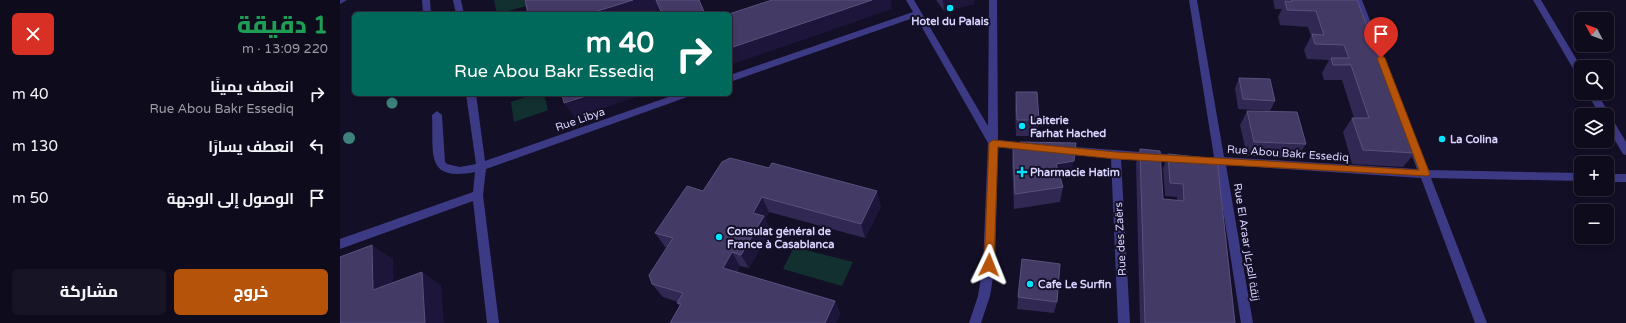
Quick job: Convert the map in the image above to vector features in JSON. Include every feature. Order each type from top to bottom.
[{"type":"street","points":[[426,0],[427,12]]},
{"type":"street","points":[[458,0],[460,12]]},
{"type":"street","points":[[910,0],[993,143]]},
{"type":"street","points":[[975,323],[984,296],[989,265],[993,143],[992,0]]},
{"type":"street","name":"Rue El Araar زنقة العرعار","points":[[1193,0],[1247,323]]},
{"type":"street","points":[[1358,0],[1481,323]]},
{"type":"street","points":[[1537,0],[1574,63]]},
{"type":"street","points":[[732,78],[918,13]]},
{"type":"street","points":[[471,96],[481,167],[478,195],[493,323]]},
{"type":"street","name":"Rue Libya","points":[[437,115],[440,163],[444,168],[460,171],[481,167],[681,96]]},
{"type":"street","points":[[1614,131],[1626,151]]},
{"type":"street","points":[[993,143],[1039,148]]},
{"type":"street","name":"Rue Abou Bakr Essediq","points":[[1055,149],[1116,156],[1425,174],[1574,177]]},
{"type":"street","name":"Rue des Zaërs","points":[[1116,156],[1124,323]]},
{"type":"street","points":[[1614,178],[1626,178]]},
{"type":"street","points":[[340,244],[478,195]]},
{"type":"green space","points":[[494,0],[524,0],[526,6],[504,12],[497,12]]},
{"type":"green space","points":[[528,96],[544,96],[548,110],[514,122],[511,102]]},
{"type":"green space","points":[[794,247],[853,262],[842,286],[783,269]]},
{"type":"building","points":[[525,0],[633,0],[594,12],[528,12]]},
{"type":"building","points":[[656,0],[699,0],[704,12],[661,12]]},
{"type":"building","points":[[772,0],[872,0],[732,47],[732,13]]},
{"type":"building","points":[[1291,0],[1357,0],[1415,153],[1363,150],[1352,118],[1369,118],[1351,65],[1333,65],[1331,58],[1349,58],[1344,45],[1315,44],[1312,34],[1324,35],[1316,11],[1287,10],[1285,1],[1292,2]]},
{"type":"building","points":[[1239,78],[1270,79],[1275,101],[1243,99]]},
{"type":"building","points":[[1016,92],[1037,92],[1039,120],[1017,120]]},
{"type":"building","points":[[562,96],[586,96],[564,103]]},
{"type":"building","points":[[1247,111],[1297,112],[1306,144],[1254,142]]},
{"type":"building","points":[[1020,142],[1076,143],[1074,161],[1056,164],[1063,187],[1015,194],[1013,149]]},
{"type":"building","points":[[1140,149],[1160,151],[1163,199],[1184,201],[1183,184],[1170,183],[1168,154],[1217,159],[1235,323],[1145,323]]},
{"type":"building","points":[[730,158],[769,168],[772,163],[877,191],[861,224],[762,197],[753,213],[764,216],[741,255],[732,252],[723,268],[835,301],[825,323],[670,323],[681,304],[677,303],[683,293],[652,284],[649,275],[673,238],[655,233],[687,186],[703,191],[722,162]]},
{"type":"building","points":[[372,245],[373,290],[422,272],[425,323],[340,323],[340,257]]},
{"type":"building","points":[[1022,259],[1060,264],[1057,302],[1018,297]]},
{"type":"place","name":"Hotel du Palais","points":[[950,8]]},
{"type":"place","name":"Laiterie Farhat Hached","points":[[1022,126]]},
{"type":"place","name":"La Colina","points":[[1442,139]]},
{"type":"place","name":"Pharmacie Hatim","points":[[1022,172]]},
{"type":"place","name":"Consulat général de France à Casablanca","points":[[719,237]]},
{"type":"place","name":"Cafe Le Surfin","points":[[1030,284]]},
{"type":"route","points":[[989,265],[993,143],[1116,156],[1425,174],[1381,58]]}]
